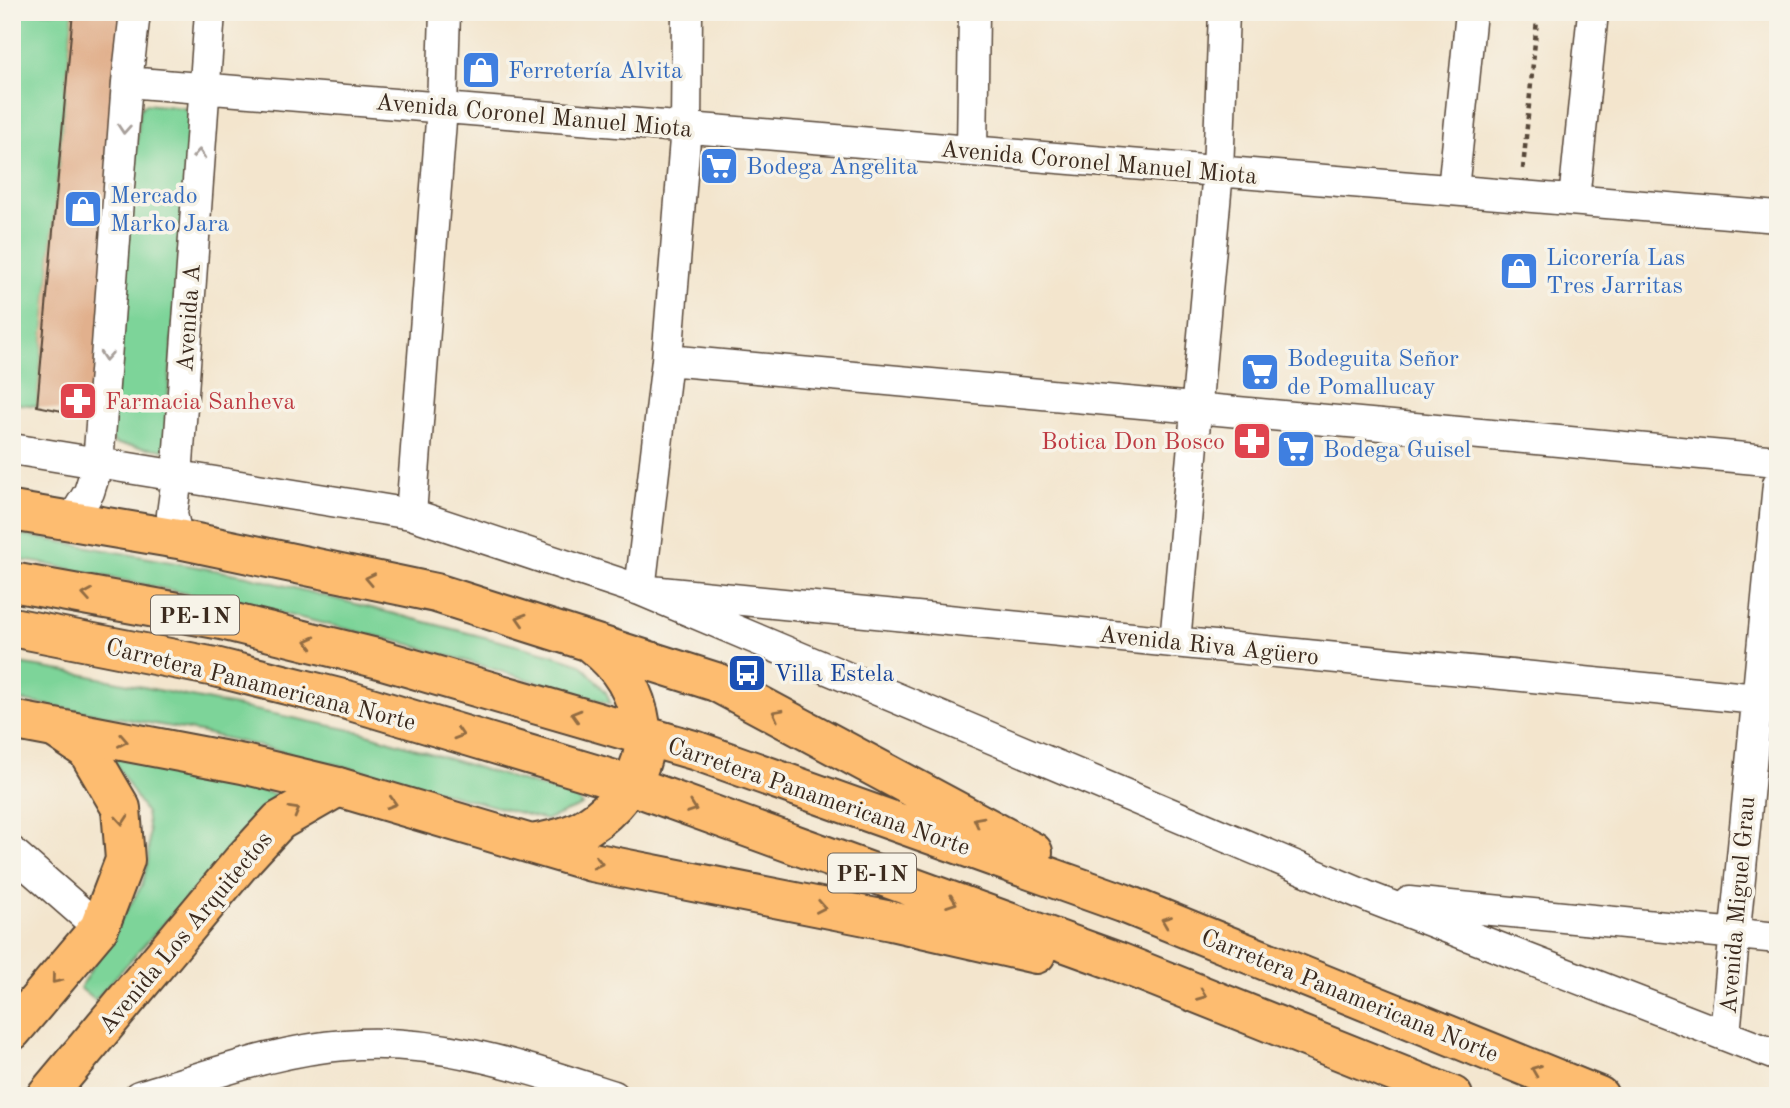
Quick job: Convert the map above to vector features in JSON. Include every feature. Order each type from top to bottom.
[{"type":"main road","points":[[12,511],[178,539],[436,593],[716,682],[1000,833],[1123,903]]},
{"type":"main road","name":"Carretera Panamericana Norte","points":[[12,582],[222,620],[376,658],[697,751],[1123,903],[1599,1096]]},
{"type":"main road","name":"Carretera Panamericana Norte","points":[[12,627],[215,667],[347,700],[628,784],[1116,961],[1453,1096]]},
{"type":"main road","points":[[532,844],[561,839],[588,826],[610,808],[638,769],[643,752],[638,706],[626,679],[609,657],[586,639]]},
{"type":"main road","points":[[12,720],[243,764],[338,787],[592,862],[891,921],[1060,960],[1116,961]]},
{"type":"main road","points":[[12,1031],[99,928],[125,860],[121,808],[87,750],[55,729]]},
{"type":"main road","name":"Avenida Los Arquitectos","points":[[47,1096],[244,859],[279,821],[338,787]]},
{"type":"street","points":[[72,520],[89,492],[98,464],[127,82],[135,12]]},
{"type":"street","name":"Avenida A","points":[[178,539],[172,514],[177,477],[210,12]]},
{"type":"street","points":[[411,514],[442,108],[445,12]]},
{"type":"street","points":[[640,590],[667,360],[686,127],[688,12]]},
{"type":"street","points":[[972,152],[974,12]]},
{"type":"street","points":[[1175,642],[1218,171],[1224,12]]},
{"type":"street","points":[[1452,190],[1471,12]]},
{"type":"street","points":[[1574,200],[1593,12]]},
{"type":"street","name":"Avenida Coronel Manuel Miota","points":[[127,82],[1778,217]]},
{"type":"street","points":[[667,360],[1778,461]]},
{"type":"street","points":[[12,449],[411,514],[640,590],[1371,898],[1778,1056]]},
{"type":"street","name":"Avenida Miguel Grau","points":[[1725,1034],[1734,934],[1767,700],[1778,484]]},
{"type":"street","name":"Avenida Riva Agüero","points":[[640,590],[1767,700]]},
{"type":"street","points":[[12,852],[99,928]]},
{"type":"street","points":[[1371,898],[1778,938]]},
{"type":"street","points":[[139,1096],[288,1053],[345,1044],[405,1044],[463,1052],[524,1066],[614,1096]]},
{"type":"path","points":[[1522,173],[1537,20]]},
{"type":"green space","points":[[12,12],[73,12],[37,406],[12,403]]},
{"type":"green space","points":[[145,104],[184,108],[190,115],[164,450],[115,444],[111,435],[140,109]]},
{"type":"green space","points":[[12,533],[247,576],[550,654],[581,664],[606,692],[611,704],[409,644],[280,613],[12,559]]},
{"type":"green space","points":[[12,663],[75,673],[361,732],[577,798],[582,805],[546,820],[371,773],[200,732],[12,699]]},
{"type":"green space","points":[[111,756],[279,795],[95,1000],[80,988],[142,885],[148,861],[149,832],[146,813]]},
{"type":"building","name":"Mercado Marko Jara","points":[[73,12],[128,12],[92,417],[37,406]]},
{"type":"place","name":"Ferretería Alvita","points":[[481,70]]},
{"type":"place","name":"Bodega Angelita","points":[[719,166]]},
{"type":"place","name":"Mercado Marko Jara","points":[[83,209]]},
{"type":"place","name":"Licorería Las Tres Jarritas","points":[[1519,271]]},
{"type":"place","name":"Bodeguita Señor de Pomallucay","points":[[1260,372]]},
{"type":"place","name":"Farmacia Sanheva","points":[[78,401]]},
{"type":"place","name":"Botica Don Bosco","points":[[1252,441]]},
{"type":"place","name":"Bodega Guisel","points":[[1296,449]]},
{"type":"place","name":"Villa Estela","points":[[747,673]]}]
